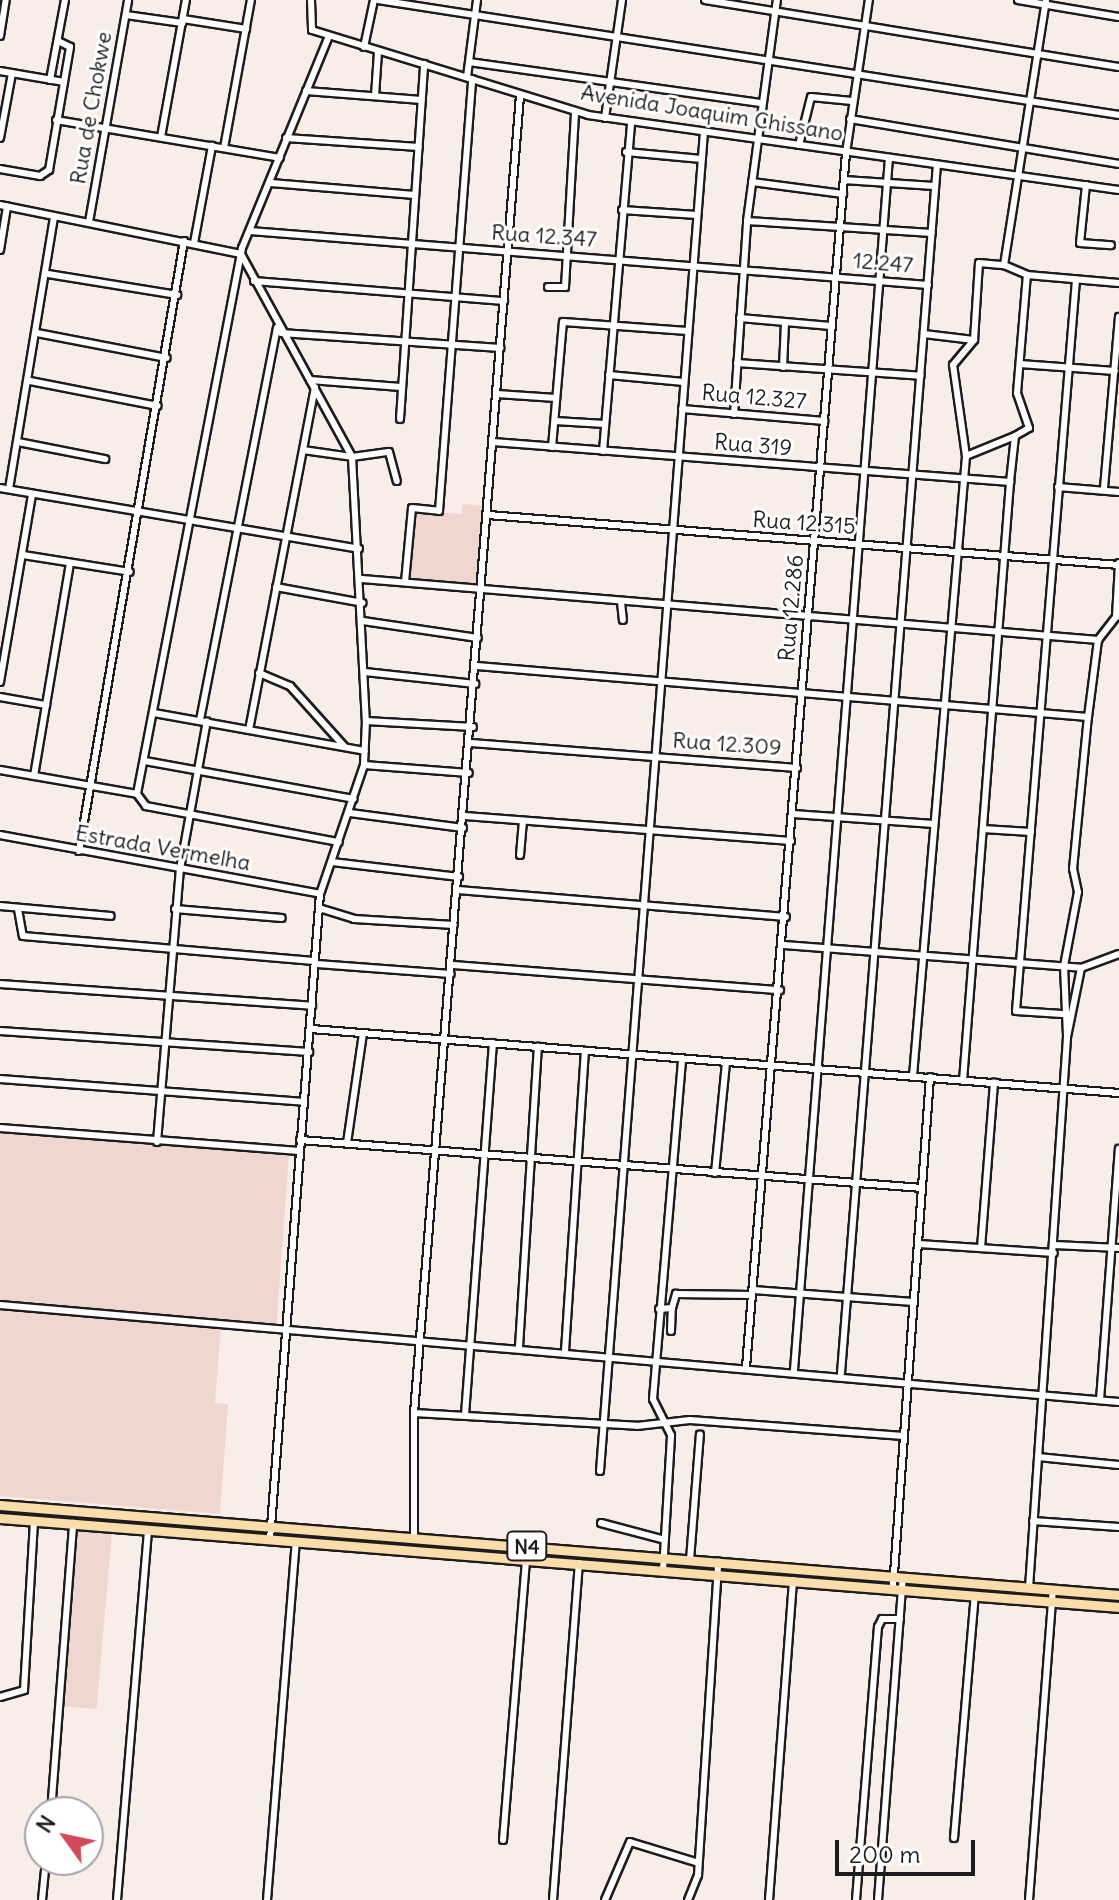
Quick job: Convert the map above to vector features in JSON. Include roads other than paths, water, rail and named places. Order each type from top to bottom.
[{"type":"highway","name":"N4","points":[[0,1505],[718,1562],[975,1595],[1119,1607]]},
{"type":"highway","name":"N4","points":[[0,1518],[718,1575],[1029,1586],[1119,1595]]},
{"type":"street","points":[[0,36],[6,0]]},
{"type":"street","points":[[50,80],[65,0]]},
{"type":"street","name":"Rua de Chokwe","points":[[89,222],[128,0]]},
{"type":"street","points":[[161,137],[186,0]]},
{"type":"street","points":[[224,148],[251,0]]},
{"type":"street","name":"Avenida Joaquim Chissano","points":[[311,0],[309,27],[329,36],[575,112],[631,123],[1119,190]]},
{"type":"street","points":[[364,47],[376,0],[768,59],[857,69],[1119,115]]},
{"type":"street","points":[[405,582],[412,508],[439,511],[469,62],[477,0]]},
{"type":"street","points":[[605,118],[622,0]]},
{"type":"street","points":[[705,0],[1119,67]]},
{"type":"street","points":[[734,414],[747,221],[777,0]]},
{"type":"street","name":"Rua 12.286","points":[[746,1367],[784,945],[846,153],[869,0]]},
{"type":"street","points":[[1018,0],[1046,2],[1119,17]]},
{"type":"street","points":[[1004,265],[1020,148],[1046,2]]},
{"type":"street","points":[[126,15],[246,29]]},
{"type":"street","points":[[137,794],[241,254],[329,36]]},
{"type":"street","points":[[0,169],[45,175],[70,47],[58,41]]},
{"type":"street","points":[[375,96],[378,52]]},
{"type":"street","points":[[469,62],[762,103]]},
{"type":"street","points":[[400,419],[424,64]]},
{"type":"street","points":[[0,71],[64,82]]},
{"type":"street","points":[[0,138],[12,73]]},
{"type":"street","points":[[306,91],[422,100]]},
{"type":"street","points":[[414,1538],[414,1413],[423,1340],[443,1039],[453,965],[473,727],[520,95]]},
{"type":"street","points":[[799,145],[811,97],[852,101]]},
{"type":"street","points":[[548,287],[565,287],[575,112]]},
{"type":"street","points":[[850,119],[1119,164]]},
{"type":"street","points":[[56,120],[280,158]]},
{"type":"street","points":[[603,451],[626,152],[631,123]]},
{"type":"street","points":[[600,1471],[704,133]]},
{"type":"street","points":[[286,138],[419,147]]},
{"type":"street","points":[[194,243],[212,146]]},
{"type":"street","points":[[626,152],[702,159]]},
{"type":"street","points":[[794,1370],[889,158]]},
{"type":"street","points":[[841,1373],[937,165]]},
{"type":"street","points":[[844,180],[934,186]]},
{"type":"street","points":[[752,182],[843,194]]},
{"type":"street","points":[[271,183],[415,195]]},
{"type":"street","points":[[1086,185],[1080,243],[1111,245]]},
{"type":"street","points":[[0,250],[4,206],[241,254]]},
{"type":"street","points":[[622,210],[697,215]]},
{"type":"street","points":[[9,489],[48,274],[54,217]]},
{"type":"street","points":[[747,221],[932,233]]},
{"type":"street","name":"Rua 12.347","points":[[250,231],[836,277]]},
{"type":"street","points":[[79,851],[142,514],[184,241]]},
{"type":"street","points":[[241,254],[279,330],[315,387],[352,457],[362,579],[365,672],[364,765],[320,894],[311,1029],[283,1329],[270,1539]]},
{"type":"street","points":[[913,1076],[952,628],[961,479],[966,456],[953,365],[974,340],[979,263],[1004,265],[1027,275],[1119,283]]},
{"type":"street","points":[[48,274],[177,295]]},
{"type":"street","points":[[966,456],[1029,428],[1018,400],[1027,275]]},
{"type":"street","name":"12.247","points":[[836,277],[928,285]]},
{"type":"street","points":[[1062,1014],[1016,1011],[1076,279]]},
{"type":"street","points":[[254,281],[504,301]]},
{"type":"street","points":[[1104,488],[1117,372],[1119,317]]},
{"type":"street","points":[[740,318],[831,326]]},
{"type":"street","points":[[552,447],[563,322],[688,331]]},
{"type":"street","points":[[783,367],[785,323]]},
{"type":"street","points":[[279,330],[404,343],[500,348]]},
{"type":"street","points":[[157,1142],[180,869],[237,530],[279,330]]},
{"type":"street","points":[[37,333],[167,358]]},
{"type":"street","points":[[924,334],[974,340]]},
{"type":"street","points":[[737,363],[921,376]]},
{"type":"street","points":[[1020,364],[1117,372]]},
{"type":"street","points":[[609,375],[684,382]]},
{"type":"street","points":[[310,380],[401,387]]},
{"type":"street","points":[[30,381],[158,406]]},
{"type":"street","points":[[249,730],[315,387]]},
{"type":"street","points":[[497,394],[556,398]]},
{"type":"street","name":"Rua 12.327","points":[[682,409],[824,421]]},
{"type":"street","points":[[555,421],[605,424]]},
{"type":"street","points":[[963,1081],[1015,436]]},
{"type":"street","points":[[18,442],[105,459]]},
{"type":"street","name":"Rua 319","points":[[493,442],[1010,482]]},
{"type":"street","points":[[303,450],[352,457],[394,454],[397,481]]},
{"type":"street","points":[[1058,487],[1104,488],[1119,492]]},
{"type":"street","points":[[0,488],[359,549]]},
{"type":"street","points":[[0,682],[32,494]]},
{"type":"street","name":"Rua 12.315","points":[[488,515],[1119,564]]},
{"type":"street","points":[[23,555],[130,572]]},
{"type":"street","points":[[34,776],[70,563]]},
{"type":"street","points":[[362,579],[1098,640],[1116,626],[1119,564]]},
{"type":"street","points":[[276,587],[363,603]]},
{"type":"street","points":[[621,602],[623,620]]},
{"type":"street","points":[[363,621],[478,638]]},
{"type":"street","points":[[0,623],[9,625]]},
{"type":"street","points":[[1067,1037],[1062,1014],[1064,966],[1078,892],[1073,869],[1098,640]]},
{"type":"street","points":[[477,666],[1088,717]]},
{"type":"street","points":[[365,672],[475,684]]},
{"type":"street","points":[[259,673],[290,686],[345,748]]},
{"type":"street","points":[[0,697],[46,705]]},
{"type":"street","points":[[154,713],[365,751]]},
{"type":"street","points":[[366,721],[473,727]]},
{"type":"street","name":"Rua 12.309","points":[[471,743],[797,768]]},
{"type":"street","points":[[145,761],[354,799]]},
{"type":"street","points":[[364,765],[469,773]]},
{"type":"street","points":[[0,770],[137,794],[146,806],[339,842]]},
{"type":"street","points":[[350,813],[463,828]]},
{"type":"street","points":[[793,814],[934,824]]},
{"type":"street","points":[[465,816],[791,841]]},
{"type":"street","points":[[520,855],[523,821]]},
{"type":"street","points":[[983,829],[1031,832]]},
{"type":"street","name":"Estrada Vermelha","points":[[0,835],[320,894]]},
{"type":"street","points":[[332,862],[459,877]]},
{"type":"street","points":[[458,890],[786,917]]},
{"type":"street","points":[[0,906],[111,916]]},
{"type":"street","points":[[319,908],[354,919],[454,925]]},
{"type":"street","points":[[18,909],[23,936],[451,974]]},
{"type":"street","points":[[175,909],[282,918]]},
{"type":"street","points":[[784,945],[924,953],[1081,968],[1119,954]]},
{"type":"street","points":[[453,965],[780,990]]},
{"type":"street","points":[[1028,1600],[1066,1088],[1067,1037],[1081,968]]},
{"type":"street","points":[[0,984],[312,1006]]},
{"type":"street","points":[[311,1029],[1119,1093]]},
{"type":"street","points":[[0,1031],[309,1052]]},
{"type":"street","points":[[347,1143],[363,1033]]},
{"type":"street","points":[[465,1415],[493,1043]]},
{"type":"street","points":[[519,1347],[538,1047]]},
{"type":"street","points":[[565,1351],[585,1051]]},
{"type":"street","points":[[663,1571],[667,1424],[653,1404],[669,1170],[682,1059]]},
{"type":"street","points":[[715,1173],[726,1063]]},
{"type":"street","points":[[878,1900],[900,1619],[898,1583],[903,1436],[930,1077]]},
{"type":"street","points":[[0,1079],[304,1102]]},
{"type":"street","points":[[981,1248],[994,1083]]},
{"type":"street","points":[[0,1128],[299,1151]]},
{"type":"street","points":[[300,1140],[922,1188]]},
{"type":"street","points":[[1100,1400],[1115,1248],[1119,1149]]},
{"type":"street","points":[[919,1244],[1054,1253]]},
{"type":"street","points":[[1054,1245],[1115,1248]]},
{"type":"street","points":[[671,1331],[676,1294],[800,1293],[914,1302]]},
{"type":"street","points":[[0,1305],[841,1373],[1119,1402]]},
{"type":"street","points":[[659,1309],[672,1308]]},
{"type":"street","points":[[414,1413],[903,1436]]},
{"type":"street","points":[[690,1560],[700,1434]]},
{"type":"street","points":[[1038,1457],[1119,1463]]},
{"type":"street","points":[[0,1697],[24,1690],[34,1520]]},
{"type":"street","points":[[1033,1521],[1119,1527]]},
{"type":"street","points":[[52,1796],[73,1523]]},
{"type":"street","points":[[601,1523],[665,1540]]},
{"type":"street","points":[[117,1900],[148,1529]]},
{"type":"street","points":[[267,1900],[296,1529]]},
{"type":"street","points":[[503,1840],[526,1559]]},
{"type":"street","points":[[688,1900],[696,1862],[718,1562]]},
{"type":"street","points":[[553,1900],[579,1563]]},
{"type":"street","points":[[769,1900],[793,1580]]},
{"type":"street","points":[[1029,1900],[1053,1590]]},
{"type":"street","points":[[954,1838],[975,1595]]},
{"type":"street","points":[[856,1900],[878,1627],[882,1619],[900,1619]]},
{"type":"street","points":[[605,1900],[630,1842],[696,1862]]},
{"type":"street","points":[[42,1900],[44,1876]]}]
